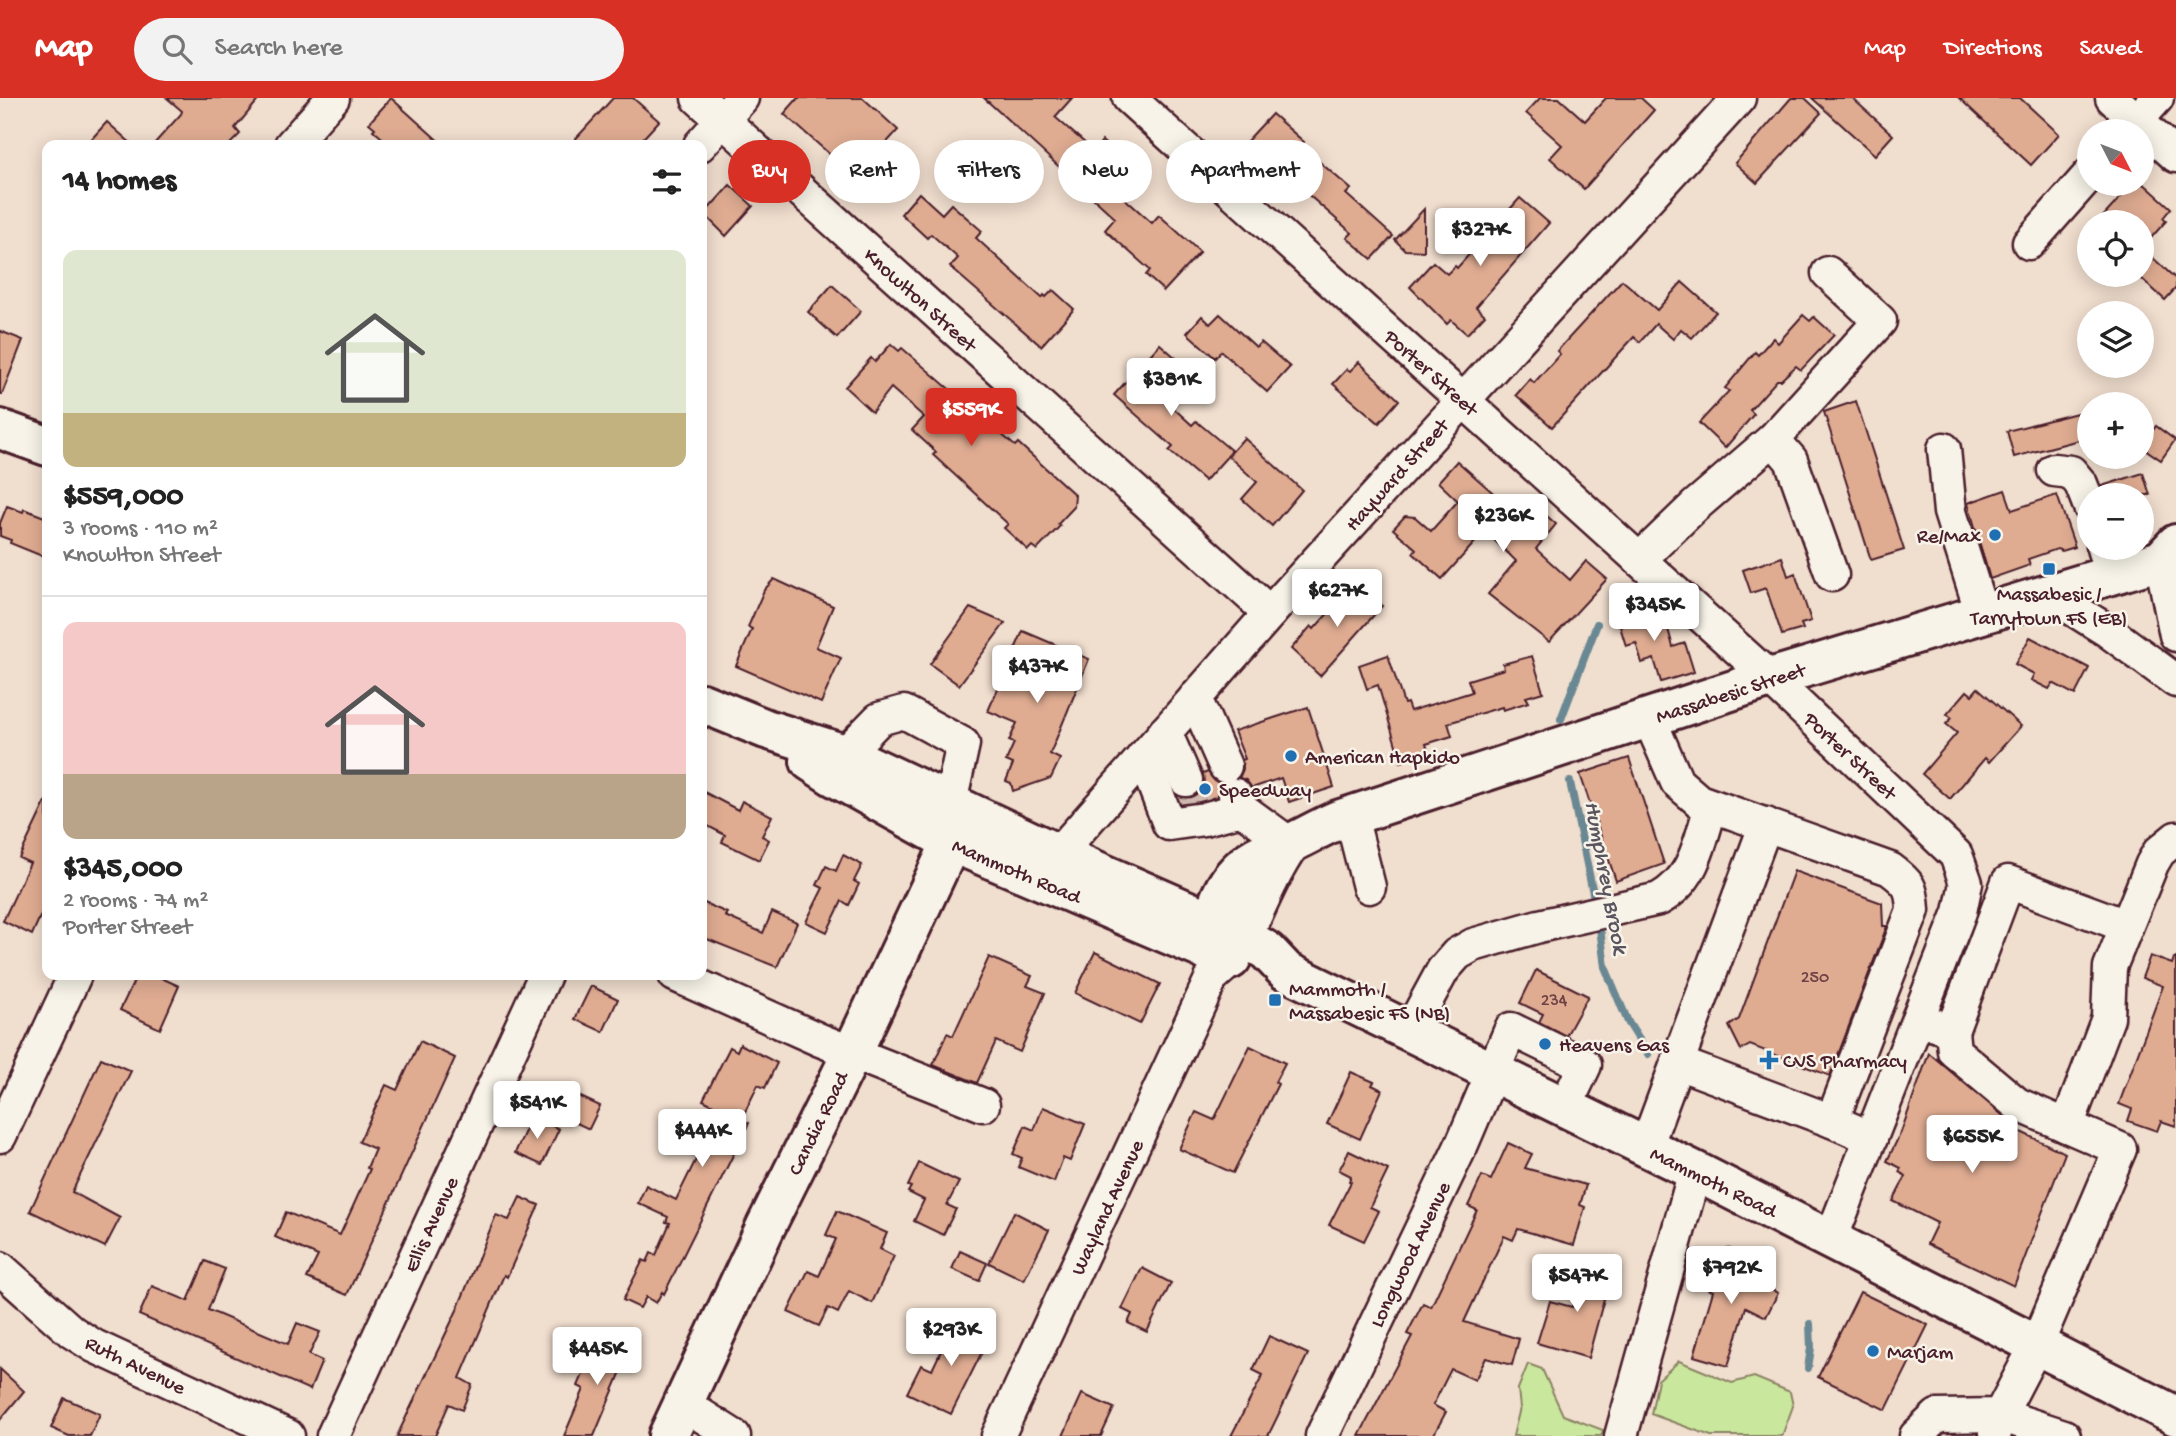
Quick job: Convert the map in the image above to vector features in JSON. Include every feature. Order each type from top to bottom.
[{"type":"main road","name":"Massabesic Street","points":[[1220,949],[1290,844],[1313,831],[1351,816],[1770,678],[2049,594],[2107,561],[2171,553]]},
{"type":"main road","name":"Mammoth Road","points":[[707,705],[766,729],[845,754],[956,818],[1220,949],[1274,956],[1286,971],[1695,1171],[2176,1416]]},
{"type":"main road","name":"Mammoth Road","points":[[766,729],[833,776],[1058,854],[1220,949]]},
{"type":"main road","name":"Candia Road","points":[[675,1420],[765,1226],[853,1051],[956,818]]},
{"type":"street","points":[[295,140],[333,98]]},
{"type":"street","name":"Knowlton Street","points":[[698,98],[733,109],[1270,612]]},
{"type":"street","name":"Porter Street","points":[[1129,98],[1770,678],[1956,855],[1966,883]]},
{"type":"street","name":"Hayward Street","points":[[1058,854],[1270,612],[1739,98]]},
{"type":"street","points":[[2112,98],[2140,117],[2176,156]]},
{"type":"street","points":[[705,140],[733,109]]},
{"type":"street","points":[[2029,243],[2077,189]]},
{"type":"street","points":[[1639,560],[1695,506],[1773,439],[1880,321],[1828,273]]},
{"type":"street","points":[[1773,439],[1791,460],[1832,575]]},
{"type":"street","points":[[1944,449],[1950,512],[1982,614]]},
{"type":"street","points":[[2054,470],[2071,472],[2080,483]]},
{"type":"street","points":[[2171,553],[2176,635]]},
{"type":"street","points":[[2049,594],[2108,631],[2176,681]]},
{"type":"street","points":[[1195,698],[1234,790],[1290,844]]},
{"type":"street","points":[[845,754],[879,719],[904,712],[963,744],[956,818]]},
{"type":"street","points":[[1649,718],[1677,782],[1685,791],[1711,807],[1890,869],[1905,880],[1912,891],[1913,911],[1832,1121]]},
{"type":"street","points":[[1165,732],[1196,803]]},
{"type":"street","points":[[1143,757],[1169,824],[1196,803],[1234,790]]},
{"type":"street","points":[[1410,1031],[1443,970],[1457,954],[1473,945],[1580,916],[1659,899],[1682,883],[1689,873],[1711,807]]},
{"type":"street","points":[[1351,816],[1369,887]]},
{"type":"street","points":[[1646,1147],[1766,824]]},
{"type":"street","points":[[2067,1126],[2108,1018],[2110,967],[2152,864],[2159,852],[2176,838]]},
{"type":"street","points":[[1997,1425],[2037,1344],[2120,1149],[2017,1104],[1954,1051],[1952,1031],[2008,881]]},
{"type":"street","points":[[1831,1239],[1960,912],[1966,883],[2008,881],[2126,926]]},
{"type":"street","name":"Wayland Avenue","points":[[998,1436],[1220,949]]},
{"type":"street","points":[[0,1136],[73,980]]},
{"type":"street","name":"Ellis Avenue","points":[[333,1436],[543,980]]},
{"type":"street","points":[[686,980],[820,1040],[984,1105]]},
{"type":"street","points":[[1918,1019],[1952,1031]]},
{"type":"street","points":[[1678,1063],[1871,1138]]},
{"type":"street","name":"Longwood Avenue","points":[[1322,1436],[1462,1144],[1493,1071]]},
{"type":"street","points":[[1621,1436],[1695,1171]]},
{"type":"street","name":"Ruth Avenue","points":[[0,1268],[72,1332],[94,1346],[288,1436]]},
{"type":"street","points":[[1916,1436],[1937,1416],[2064,1436]]},
{"type":"street","points":[[2169,1436],[2176,1416]]},
{"type":"street","points":[[675,1420],[734,1436]]},
{"type":"green space","points":[[1679,1361],[1732,1383],[1754,1377],[1790,1392],[1793,1406],[1782,1436],[1711,1436],[1651,1414],[1658,1380]]},
{"type":"green space","points":[[1528,1364],[1542,1369],[1563,1415],[1603,1430],[1601,1436],[1513,1436],[1520,1408],[1518,1389]]},
{"type":"building","points":[[167,98],[260,98],[235,128],[240,134],[234,140],[158,140],[182,111]]},
{"type":"building","points":[[391,98],[437,140],[384,140],[369,123]]},
{"type":"building","points":[[613,98],[633,98],[659,121],[642,140],[575,140]]},
{"type":"building","points":[[798,98],[863,98],[898,130],[889,140],[825,140],[825,150],[784,114]]},
{"type":"building","points":[[984,98],[1072,98],[1055,117],[1081,140],[1058,140],[1058,166],[1044,153],[1044,140],[1030,140]]},
{"type":"building","points":[[1540,98],[1559,98],[1585,121],[1606,98],[1641,98],[1654,110],[1584,189],[1550,158],[1562,145],[1526,113]]},
{"type":"building","points":[[1791,98],[1805,98],[1821,113],[1757,183],[1735,163]]},
{"type":"building","points":[[1812,98],[1852,98],[1893,135],[1875,155]]},
{"type":"building","points":[[1959,98],[2020,98],[2059,134],[2031,165]]},
{"type":"building","points":[[1272,114],[1302,140],[1248,140]]},
{"type":"building","points":[[107,122],[127,140],[91,140]]},
{"type":"building","points":[[1323,165],[1351,189],[1346,194],[1393,236],[1372,259],[1347,238],[1352,233],[1318,203],[1323,203]]},
{"type":"building","points":[[728,187],[728,203],[750,203],[753,206],[726,236],[707,217],[707,211]]},
{"type":"building","points":[[2154,193],[2171,208],[2163,218],[2166,221],[2154,234],[2154,210],[2109,210],[2122,196],[2154,196]]},
{"type":"building","points":[[920,194],[942,214],[951,204],[982,231],[976,238],[1042,298],[1053,290],[1074,309],[1041,346],[950,267],[958,258],[931,234],[927,238],[901,214],[910,203],[920,203]]},
{"type":"building","points":[[1520,198],[1549,223],[1476,307],[1485,315],[1467,334],[1451,320],[1447,324],[1410,287],[1433,262],[1447,274],[1455,266],[1457,268]]},
{"type":"building","points":[[1099,203],[1130,203],[1152,223],[1159,215],[1200,252],[1164,291],[1146,275],[1150,270],[1105,230],[1115,218]]},
{"type":"building","points":[[1424,209],[1424,251],[1405,250],[1395,240]]},
{"type":"building","points":[[2154,259],[2176,279],[2176,288],[2165,300],[2151,287],[2154,287]]},
{"type":"building","points":[[1622,280],[1657,310],[1682,282],[1716,312],[1692,338],[1681,329],[1673,339],[1656,324],[1640,342],[1634,337],[1552,427],[1516,395],[1530,379],[1534,383],[1560,354],[1557,351]]},
{"type":"building","points":[[832,285],[861,311],[837,338],[808,312]]},
{"type":"building","points":[[1220,314],[1256,347],[1261,342],[1290,367],[1267,392],[1221,351],[1215,358],[1187,333],[1202,316],[1210,324]]},
{"type":"building","points":[[1803,315],[1810,321],[1814,317],[1834,335],[1801,370],[1796,366],[1781,380],[1777,380],[1750,410],[1754,414],[1725,448],[1699,423],[1729,391],[1725,388],[1755,352],[1758,355],[1773,338],[1778,343]]},
{"type":"building","points":[[0,331],[23,340],[2,394],[0,394]]},
{"type":"building","points":[[891,344],[899,351],[902,348],[1015,446],[1018,443],[1075,495],[1074,507],[1037,550],[1032,546],[1028,550],[1004,528],[1008,524],[933,455],[936,452],[912,430],[924,417],[891,388],[872,412],[845,387],[871,358],[875,362]]},
{"type":"building","points":[[1160,344],[1176,358],[1149,386],[1192,425],[1196,421],[1232,451],[1205,481],[1169,451],[1173,447],[1114,395]]},
{"type":"building","points":[[1359,362],[1399,400],[1379,423],[1333,384],[1347,369],[1350,371]]},
{"type":"building","points":[[1856,401],[1904,550],[1871,560],[1824,412]]},
{"type":"building","points":[[2077,413],[2077,441],[2014,457],[2007,431]]},
{"type":"building","points":[[2156,426],[2175,440],[2161,460],[2154,455]]},
{"type":"building","points":[[1244,438],[1302,490],[1272,526],[1242,499],[1257,482],[1228,456]]},
{"type":"building","points":[[1457,461],[1525,521],[1538,508],[1556,524],[1536,549],[1570,580],[1586,561],[1607,579],[1549,642],[1488,594],[1516,561],[1485,531],[1442,579],[1413,553],[1416,549],[1393,529],[1405,516],[1415,517],[1431,531],[1458,501],[1438,482]]},
{"type":"building","points":[[2143,473],[2146,483],[2111,483]]},
{"type":"building","points":[[2005,490],[2012,510],[2057,495],[2075,547],[2062,551],[2057,549],[2028,559],[2030,565],[1990,579],[1968,503]]},
{"type":"building","points":[[7,506],[42,516],[42,556],[0,536],[0,523]]},
{"type":"building","points":[[1782,557],[1788,576],[1795,573],[1811,621],[1801,624],[1803,629],[1782,635],[1766,588],[1751,593],[1743,570]]},
{"type":"building","points":[[774,579],[833,606],[816,647],[841,658],[821,703],[736,666],[752,629],[748,627],[764,590]]},
{"type":"building","points":[[1356,582],[1382,606],[1320,676],[1291,649],[1311,626],[1314,629]]},
{"type":"building","points":[[1641,601],[1648,624],[1659,620],[1662,630],[1668,629],[1673,647],[1685,643],[1694,672],[1661,682],[1654,659],[1642,663],[1636,643],[1626,646],[1615,610]]},
{"type":"building","points":[[970,608],[1005,623],[959,685],[930,664]]},
{"type":"building","points":[[1023,631],[1089,659],[1050,754],[1060,759],[1051,778],[1013,791],[1011,783],[1006,781],[1013,764],[1006,761],[1014,743],[1009,741],[1017,723],[988,711]]},
{"type":"building","points":[[2030,637],[2089,668],[2075,695],[2053,683],[2049,689],[2031,680],[2034,674],[2015,664]]},
{"type":"building","points":[[1388,655],[1404,704],[1407,703],[1410,711],[1472,692],[1468,680],[1504,669],[1503,664],[1532,656],[1543,692],[1526,697],[1529,702],[1448,723],[1452,736],[1426,744],[1429,753],[1401,762],[1378,685],[1367,689],[1359,665]]},
{"type":"building","points":[[1978,688],[2021,726],[1989,762],[1985,758],[1950,799],[1922,774],[1957,733],[1946,724],[1952,718],[1947,714],[1967,691],[1972,695]]},
{"type":"building","name":"American Hapkido","points":[[1308,707],[1334,787],[1289,802],[1281,778],[1252,788],[1246,780],[1239,778],[1243,769],[1242,760],[1245,759],[1234,731]]},
{"type":"building","points":[[1629,758],[1664,864],[1616,881],[1580,774]]},
{"type":"building","points":[[1208,772],[1221,784],[1217,797],[1181,804],[1178,796],[1194,796],[1204,783],[1203,774]]},
{"type":"building","points":[[707,794],[738,810],[742,801],[772,816],[762,836],[769,840],[759,860],[722,842],[725,835],[707,826]]},
{"type":"building","points":[[42,810],[42,912],[32,935],[3,921],[30,863],[19,858]]},
{"type":"building","points":[[843,855],[862,865],[854,881],[859,884],[849,905],[842,901],[827,932],[806,922],[823,888],[817,885],[826,866],[836,871]]},
{"type":"building","points":[[1794,871],[1882,903],[1883,926],[1887,926],[1830,1076],[1750,1045],[1741,1050],[1729,1026],[1739,1019]]},
{"type":"building","points":[[707,904],[727,913],[725,916],[763,933],[772,912],[797,923],[777,967],[707,939]]},
{"type":"building","points":[[1095,952],[1160,984],[1140,1024],[1075,993]]},
{"type":"building","points":[[2150,956],[2172,964],[2176,958],[2176,1126],[2161,1121],[2157,1131],[2128,1121],[2132,1109],[2119,1104],[2163,986],[2142,978]]},
{"type":"building","points":[[989,957],[1032,976],[1027,986],[1045,993],[1020,1052],[996,1041],[977,1083],[933,1065],[947,1033],[953,1036]]},
{"type":"building","points":[[1536,970],[1588,996],[1566,1036],[1539,1022],[1543,1014],[1520,1003]]},
{"type":"building","points":[[135,980],[166,980],[179,986],[160,1029],[120,1010]]},
{"type":"building","points":[[591,986],[618,999],[603,1032],[575,1019]]},
{"type":"building","points":[[420,1041],[455,1058],[347,1295],[307,1278],[318,1256],[275,1237],[286,1212],[340,1235],[370,1169],[367,1168],[375,1149],[359,1142],[386,1085],[397,1090]]},
{"type":"building","points":[[740,1044],[777,1063],[765,1088],[758,1085],[741,1120],[749,1123],[664,1294],[662,1292],[656,1303],[646,1297],[640,1308],[623,1300],[643,1260],[647,1262],[651,1253],[656,1255],[670,1223],[666,1222],[668,1217],[638,1203],[646,1185],[676,1200],[705,1141],[698,1138],[713,1105],[703,1100],[730,1047],[737,1051]]},
{"type":"building","points":[[1250,1046],[1285,1063],[1275,1082],[1278,1084],[1233,1173],[1179,1149],[1196,1112],[1214,1120]]},
{"type":"building","points":[[1929,1053],[2007,1119],[2004,1124],[2065,1153],[2014,1286],[1927,1244],[1937,1223],[1893,1201],[1906,1176],[1899,1172],[1901,1168],[1887,1161],[1901,1132]]},
{"type":"building","points":[[101,1058],[131,1071],[72,1192],[120,1218],[105,1247],[30,1211]]},
{"type":"building","points":[[1351,1072],[1374,1082],[1372,1085],[1382,1090],[1360,1139],[1327,1124]]},
{"type":"building","points":[[574,1094],[600,1106],[589,1129],[564,1117]]},
{"type":"building","points":[[1043,1107],[1085,1124],[1070,1161],[1063,1158],[1054,1182],[1018,1167],[1022,1158],[1013,1154],[1025,1126],[1034,1130]]},
{"type":"building","points":[[532,1116],[559,1129],[542,1165],[515,1153]]},
{"type":"building","points":[[1508,1143],[1532,1154],[1525,1168],[1586,1185],[1580,1205],[1585,1207],[1574,1245],[1518,1229],[1513,1240],[1504,1236],[1464,1322],[1519,1339],[1512,1365],[1486,1358],[1475,1380],[1451,1369],[1433,1405],[1446,1412],[1433,1436],[1359,1436],[1412,1336],[1407,1334],[1423,1303],[1431,1307],[1477,1210],[1468,1206],[1482,1176],[1491,1180]]},
{"type":"building","points":[[1349,1151],[1388,1170],[1370,1207],[1379,1211],[1364,1241],[1329,1225],[1351,1182],[1351,1176],[1339,1170]]},
{"type":"building","points":[[919,1163],[959,1182],[947,1205],[956,1209],[943,1235],[914,1221],[924,1200],[908,1192],[911,1187],[908,1186]]},
{"type":"building","points":[[520,1197],[539,1205],[507,1277],[504,1275],[460,1378],[472,1385],[462,1410],[449,1404],[435,1436],[397,1436],[457,1310],[496,1215],[509,1220]]},
{"type":"building","points":[[837,1211],[887,1233],[880,1249],[894,1256],[872,1303],[849,1291],[838,1313],[828,1308],[819,1326],[788,1312],[808,1271],[819,1276],[836,1239],[826,1235]]},
{"type":"building","points":[[1014,1212],[1049,1230],[1024,1280],[989,1263]]},
{"type":"building","points":[[1728,1248],[1757,1262],[1756,1265],[1760,1267],[1753,1281],[1778,1293],[1766,1317],[1746,1307],[1728,1366],[1694,1356],[1713,1291],[1708,1289]]},
{"type":"building","points":[[960,1251],[987,1263],[979,1281],[952,1269]]},
{"type":"building","points":[[205,1261],[225,1269],[208,1310],[288,1344],[297,1323],[320,1332],[309,1355],[322,1361],[310,1390],[139,1315],[152,1286],[188,1301]]},
{"type":"building","points":[[1585,1261],[1612,1269],[1588,1358],[1537,1343],[1550,1301],[1572,1307]]},
{"type":"building","points":[[1142,1268],[1171,1283],[1147,1332],[1128,1323],[1132,1314],[1122,1309]]},
{"type":"building","name":"Marjam","points":[[1860,1292],[1928,1325],[1886,1410],[1818,1377]]},
{"type":"building","points":[[967,1319],[989,1330],[982,1345],[985,1346],[951,1414],[907,1393],[921,1365],[932,1370],[950,1332],[959,1334]]},
{"type":"building","points":[[600,1334],[627,1346],[621,1360],[625,1362],[594,1436],[564,1436],[584,1389],[578,1386]]},
{"type":"building","points":[[1269,1336],[1308,1354],[1268,1436],[1231,1436],[1263,1375],[1253,1370]]},
{"type":"building","points":[[0,1369],[24,1391],[0,1420]]},
{"type":"building","points":[[1082,1394],[1114,1408],[1101,1436],[1063,1436]]},
{"type":"building","points":[[64,1398],[100,1414],[90,1436],[69,1436],[51,1428]]},
{"type":"waterway","name":"Humphrey Brook","points":[[1561,719],[1597,624]]},
{"type":"waterway","name":"Humphrey Brook","points":[[1570,782],[1596,908]]},
{"type":"waterway","name":"Humphrey Brook","points":[[1599,921],[1605,967],[1628,1022],[1648,1054]]},
{"type":"waterway","name":"Humphrey Brook","points":[[1808,1368],[1810,1324]]},
{"type":"tunnel","points":[[1186,780],[1198,809]]},
{"type":"place","name":"Re/Max","points":[[1995,535]]},
{"type":"place","name":"Massabesic / Tarrytown FS (EB)","points":[[2049,569]]},
{"type":"place","name":"American Hapkido","points":[[1291,756]]},
{"type":"place","name":"Speedway","points":[[1205,789]]},
{"type":"place","name":"Mammoth / Massabesic FS (NB)","points":[[1275,1000]]},
{"type":"place","name":"Heavens Gas","points":[[1545,1044]]},
{"type":"place","name":"CVS Pharmacy","points":[[1769,1060]]},
{"type":"place","name":"Marjam","points":[[1873,1351]]}]
